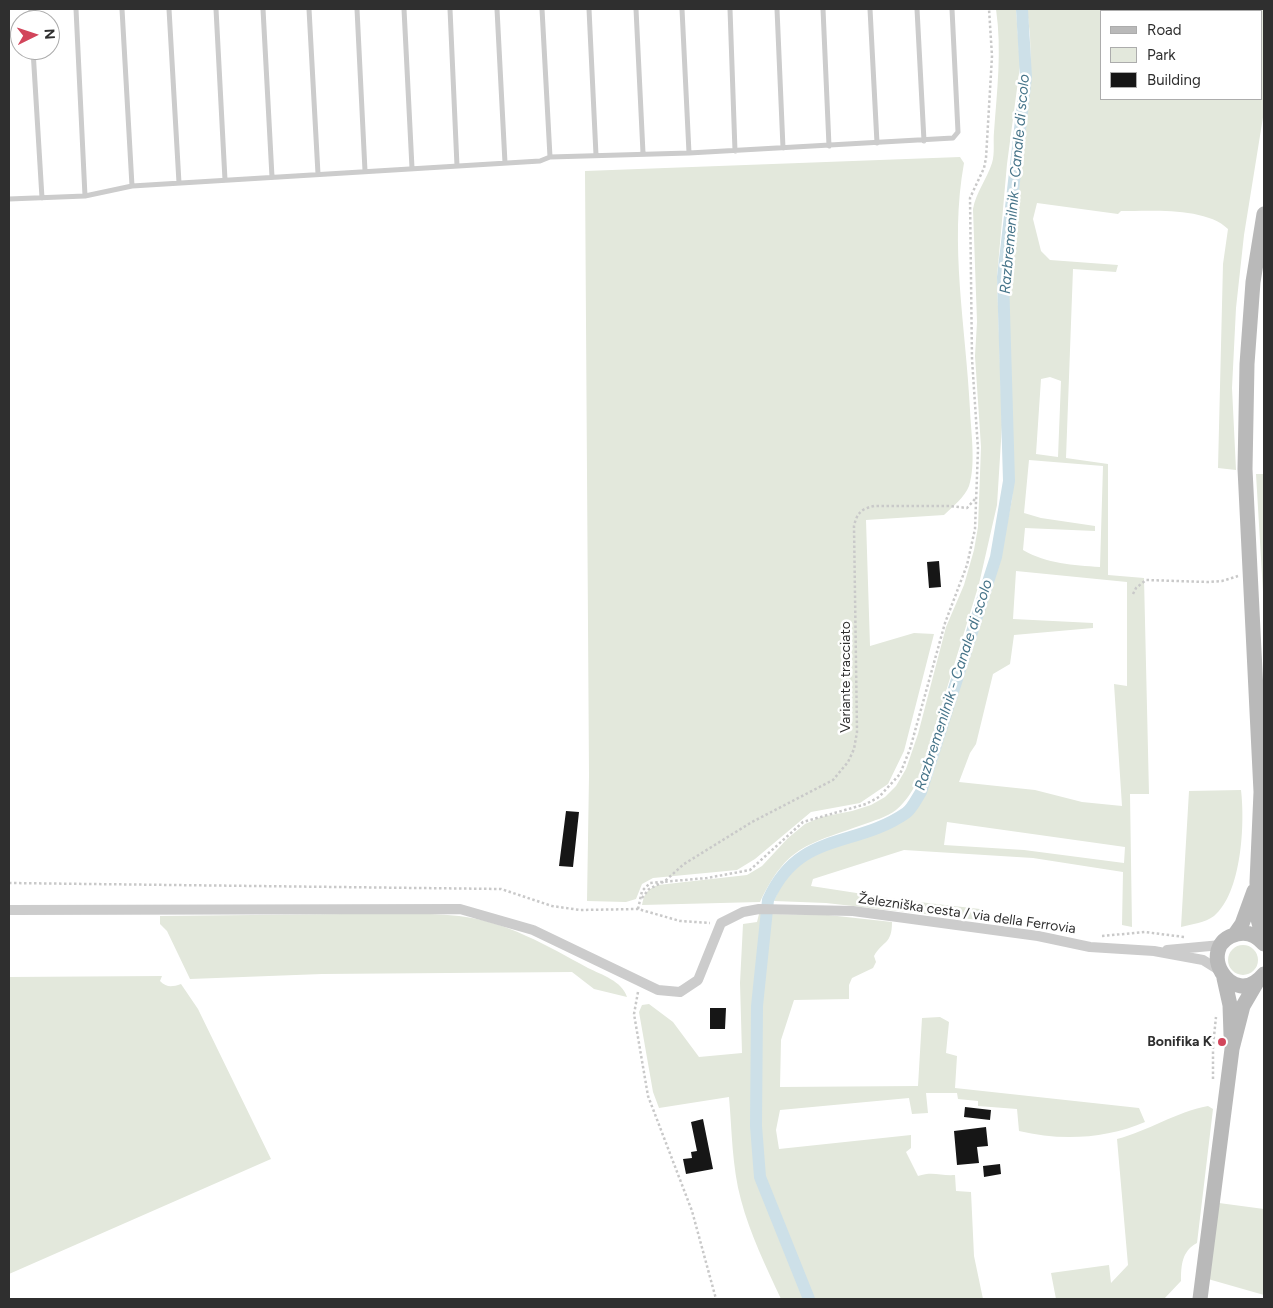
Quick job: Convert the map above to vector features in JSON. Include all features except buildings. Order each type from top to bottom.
[{"type":"main road","points":[[1264,214],[1253,282],[1247,364],[1245,469],[1261,792],[1257,882],[1258,919],[1264,943]]},
{"type":"main road","points":[[1232,1049],[1230,1005],[1217,962],[1221,945],[1242,924],[1257,882]]},
{"type":"main road","points":[[1234,934],[1251,934],[1264,943]]},
{"type":"main road","points":[[1222,974],[1240,985],[1260,978]]},
{"type":"main road","points":[[1200,1299],[1232,1049],[1243,1006],[1260,978]]},
{"type":"street","name":"Železniška cesta / via della Ferrovia","points":[[721,923],[743,912],[759,908],[853,911],[1038,936],[1082,945],[1154,952],[1203,960],[1222,974]]},
{"type":"street","points":[[9,910],[460,909],[533,930],[658,990],[680,992],[698,980],[721,923]]},
{"type":"street","name":"Železniška cesta / via della Ferrovia","points":[[1154,952],[1221,945]]},
{"type":"lane","points":[[76,9],[85,196]]},
{"type":"lane","points":[[122,9],[132,186]]},
{"type":"lane","points":[[169,9],[178,183]]},
{"type":"lane","points":[[216,9],[225,180]]},
{"type":"lane","points":[[263,9],[272,177]]},
{"type":"lane","points":[[309,9],[318,174]]},
{"type":"lane","points":[[357,9],[365,172]]},
{"type":"lane","points":[[404,9],[412,168]]},
{"type":"lane","points":[[450,9],[457,166]]},
{"type":"lane","points":[[497,9],[504,163]]},
{"type":"lane","points":[[542,9],[550,157]]},
{"type":"lane","points":[[589,9],[596,155]]},
{"type":"lane","points":[[636,9],[643,153]]},
{"type":"lane","points":[[682,9],[689,153]]},
{"type":"lane","points":[[730,9],[735,151]]},
{"type":"lane","points":[[777,9],[783,148]]},
{"type":"lane","points":[[823,9],[829,146]]},
{"type":"lane","points":[[870,9],[877,143]]},
{"type":"lane","points":[[917,9],[924,141]]},
{"type":"lane","points":[[9,199],[85,196],[132,186],[540,161],[550,157],[735,151],[953,138],[958,132],[952,9]]},
{"type":"lane","points":[[34,60],[42,198]]},
{"type":"path","points":[[637,909],[642,891],[650,883],[708,878],[750,870],[803,822],[866,804],[892,785],[900,774],[910,749],[945,623],[967,565],[975,530],[978,448],[972,359],[970,198],[984,168],[986,158],[992,56],[989,9]]},
{"type":"path","name":"Variante tracciato","points":[[664,881],[684,864],[752,822],[833,780],[848,762],[854,749],[857,732],[854,534],[856,516],[862,509],[874,506],[950,506],[967,508],[976,498]]},
{"type":"path","points":[[1133,594],[1136,588],[1146,580],[1222,581],[1234,578],[1250,570]]},
{"type":"path","points":[[9,884],[501,889],[552,906],[580,910],[637,909],[680,921],[721,923]]},
{"type":"path","points":[[1082,945],[1109,934],[1145,932],[1195,938],[1194,948]]},
{"type":"path","points":[[639,981],[634,1014],[648,1096],[692,1211],[716,1299]]},
{"type":"path","points":[[1213,1084],[1213,1046],[1217,1009]]},
{"type":"green space","points":[[996,9],[1016,9],[1020,66],[1007,164],[997,277],[1002,425],[997,505],[979,584],[920,776],[907,798],[892,812],[880,819],[812,843],[789,858],[779,869],[760,902],[642,905],[647,892],[658,885],[747,875],[762,866],[788,838],[805,824],[821,817],[871,805],[885,797],[896,786],[906,769],[918,734],[946,627],[964,585],[974,550],[978,527],[981,447],[975,356],[977,322],[973,209],[990,169],[993,155],[999,55]]},
{"type":"green space","points":[[1027,9],[1139,9],[1100,10],[1100,100],[1263,100],[1263,10],[1165,9],[1264,9],[1264,111],[1244,235],[1236,308],[1232,388],[1236,470],[1218,468],[1223,264],[1228,229],[1206,217],[1192,214],[1121,211],[1118,214],[1037,203],[1033,219],[1041,251],[1050,260],[1118,265],[1116,272],[1073,269],[1066,458],[1108,464],[1108,575],[1144,578],[1149,794],[1130,794],[1132,927],[1122,925],[1123,872],[1033,858],[904,850],[813,879],[811,886],[902,900],[980,909],[979,920],[826,903],[774,901],[783,881],[808,857],[902,819],[916,807],[932,777],[990,588],[1005,534],[1012,499],[1014,474],[1007,274],[1031,76]],"holes":[[[1050,377],[1061,381],[1058,457],[1036,454],[1041,379]],[[1029,460],[1103,466],[1100,567],[1051,561],[1023,550],[1025,528],[1095,531],[1095,526],[1041,518],[1024,513]],[[1016,571],[1127,582],[1127,686],[1114,684],[1122,806],[1082,802],[1035,790],[959,782],[970,753],[976,744],[993,674],[1010,664],[1014,635],[1093,628],[1093,623],[1013,619]],[[947,822],[1125,847],[1124,863],[1024,850],[944,845]]]},
{"type":"green space","points":[[960,157],[964,163],[960,194],[958,255],[972,448],[972,468],[969,486],[961,498],[944,515],[866,520],[870,646],[914,633],[934,634],[904,751],[888,784],[860,803],[811,812],[755,859],[737,870],[653,878],[642,884],[636,899],[626,902],[587,901],[589,776],[585,171]]},
{"type":"green space","points":[[1256,474],[1264,474],[1264,609]]},
{"type":"green space","points":[[1241,790],[1242,838],[1240,857],[1231,891],[1214,916],[1203,922],[1181,927],[1189,791]]},
{"type":"green space","points":[[416,914],[459,916],[493,923],[509,929],[542,943],[611,979],[621,987],[627,997],[594,989],[572,972],[322,974],[190,979],[167,931],[160,924],[160,916]]},
{"type":"green space","points":[[759,914],[828,915],[892,922],[889,939],[874,956],[876,962],[873,968],[852,978],[849,985],[849,999],[794,1000],[781,1040],[780,1087],[918,1086],[922,1018],[940,1017],[949,1022],[946,1053],[957,1056],[955,1088],[1139,1108],[1145,1122],[1115,1132],[1083,1137],[1050,1136],[1019,1131],[1017,1109],[978,1106],[978,1101],[958,1099],[957,1093],[926,1093],[928,1113],[912,1114],[909,1098],[780,1110],[776,1130],[779,1149],[911,1135],[911,1148],[906,1152],[918,1176],[932,1174],[955,1175],[956,1191],[971,1192],[974,1256],[983,1299],[781,1299],[764,1263],[741,1200],[734,1162],[729,1097],[659,1108],[653,1092],[639,1012],[642,1005],[649,1004],[673,1022],[699,1057],[742,1053],[740,983],[743,924],[757,922]]},
{"type":"green space","points":[[1243,945],[1254,949],[1258,960],[1254,971],[1243,975],[1232,971],[1228,960],[1232,949]]},
{"type":"green space","points":[[162,976],[160,981],[167,986],[181,984],[198,1009],[271,1159],[9,1274],[9,977]]},
{"type":"green space","points":[[1208,1106],[1213,1109],[1197,1243],[1185,1254],[1181,1269],[1181,1281],[1164,1299],[1056,1299],[1051,1273],[1109,1265],[1111,1283],[1128,1265],[1117,1139]]},
{"type":"green space","points":[[1219,1203],[1264,1209],[1264,1295],[1208,1279]]},
{"type":"waterway","name":"Razbremenilnik - Canale di scolo","points":[[809,1299],[760,1177],[756,1126],[757,1006],[768,900],[781,878],[795,862],[812,851],[886,824],[906,813],[912,806],[921,792],[996,557],[1009,481],[1003,277],[1026,77],[1022,9]]},
{"type":"place","name":"Bonifika K","points":[[1222,1042]]}]
